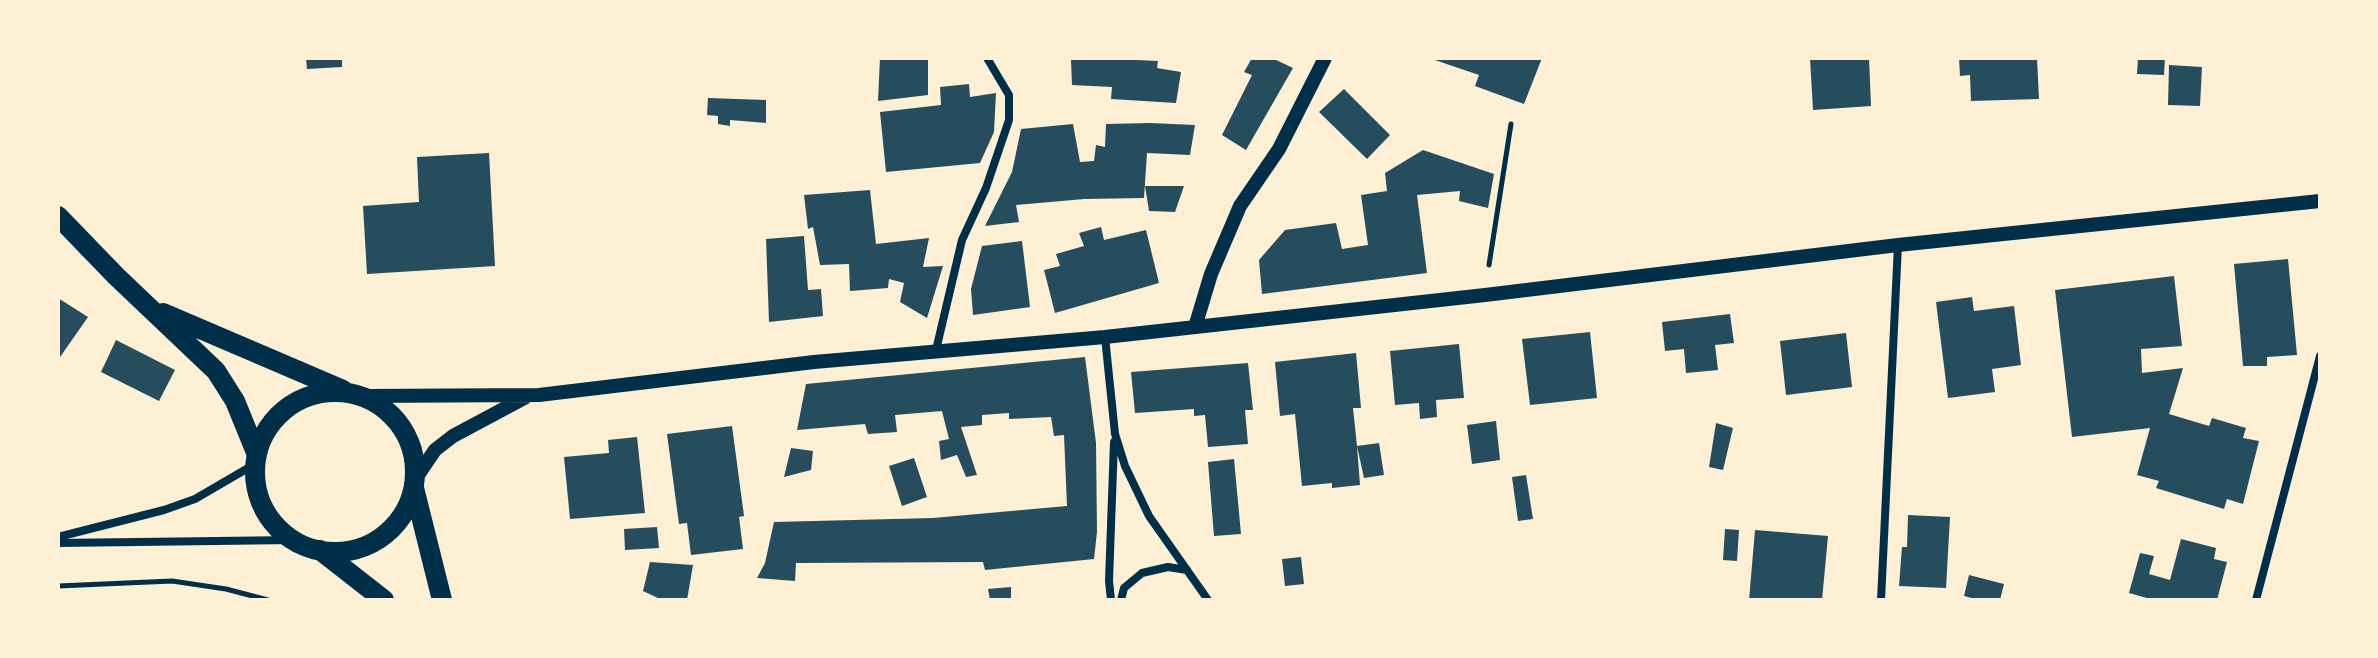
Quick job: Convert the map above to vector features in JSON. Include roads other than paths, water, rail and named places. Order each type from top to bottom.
[{"type":"main road","points":[[58,216],[216,371],[240,411],[256,459],[257,486],[264,508],[276,526],[294,540],[320,550],[384,600]]},
{"type":"main road","points":[[152,309],[386,409],[403,428],[414,452],[415,483],[442,600]]},
{"type":"main road","points":[[256,459],[266,431],[281,412],[302,399],[326,392],[357,394]]},
{"type":"main road","points":[[320,550],[345,551],[369,545],[390,531],[405,511],[415,483]]},
{"type":"street","points":[[936,350],[962,240],[986,188],[1009,120],[1009,95],[987,58]]},
{"type":"street","points":[[1195,327],[1211,274],[1240,206],[1279,149],[1325,58]]},
{"type":"street","points":[[357,394],[530,396],[814,362],[1105,337],[1604,282],[1898,245],[2320,201]]},
{"type":"street","points":[[1881,600],[1898,245]]},
{"type":"street","points":[[1105,337],[1115,434],[1109,581],[1111,600]]},
{"type":"street","points":[[2256,600],[2320,356]]},
{"type":"street","points":[[415,483],[435,450],[453,436],[474,422],[530,396]]},
{"type":"street","points":[[1115,434],[1135,491],[1149,516],[1208,600]]},
{"type":"street","points":[[58,537],[185,502],[256,459]]},
{"type":"street","points":[[58,543],[294,540]]},
{"type":"street","points":[[1121,600],[1124,588],[1142,573],[1168,567],[1187,570]]}]
